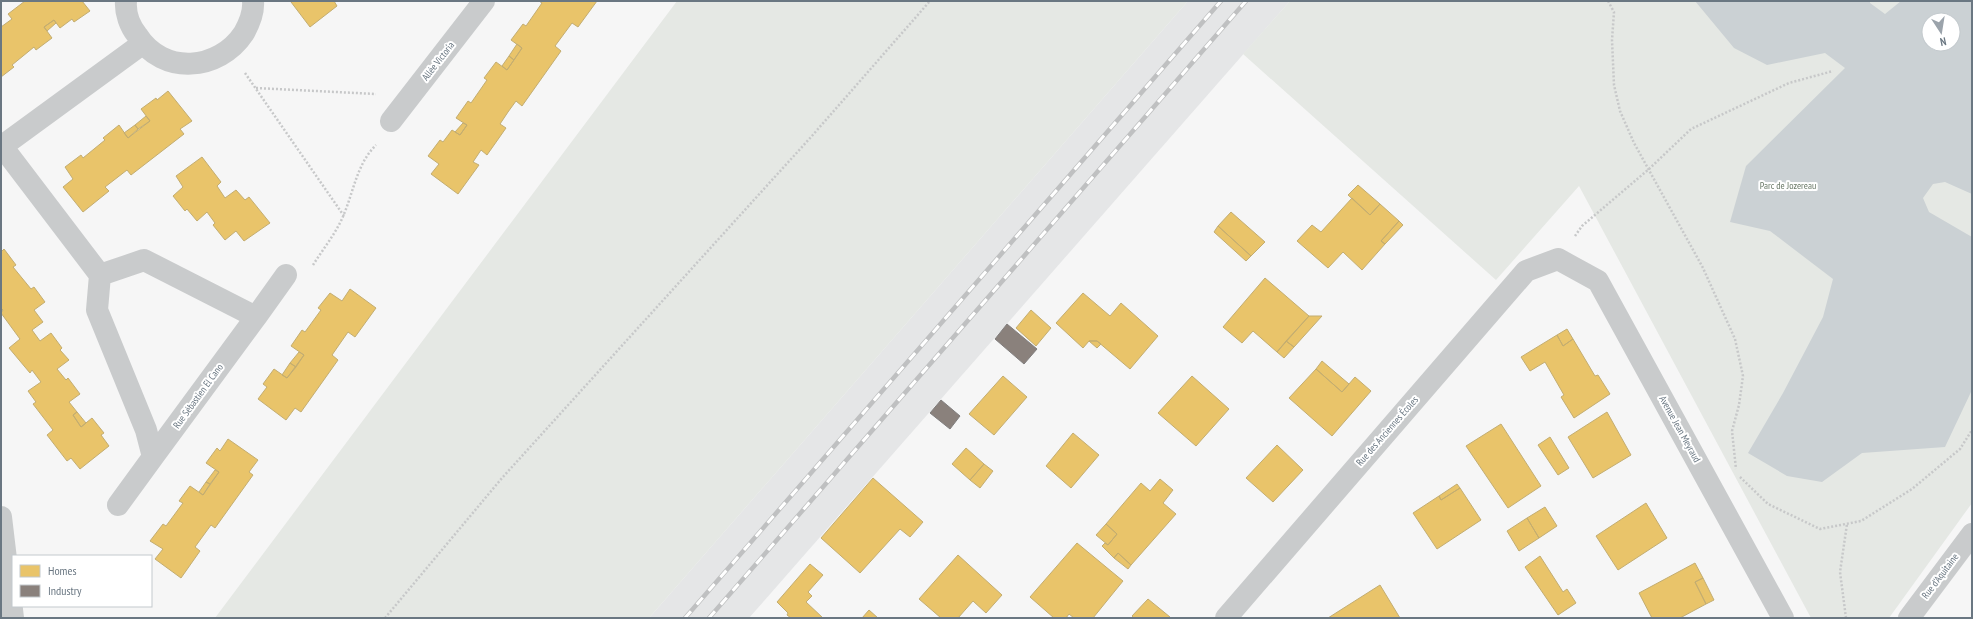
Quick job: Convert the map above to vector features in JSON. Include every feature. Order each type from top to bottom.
[{"type":"street","points":[[126,1],[131,26],[142,44],[159,57],[179,64],[200,63],[220,57],[237,44],[248,26],[253,1]]},
{"type":"street","name":"Allée Victoria","points":[[391,121],[484,1]]},
{"type":"street","points":[[142,44],[1,146],[100,275],[97,310],[146,430],[153,457]]},
{"type":"street","name":"Rue des Anciennes Écoles","points":[[1226,618],[1526,271],[1558,259]]},
{"type":"street","name":"Avenue Jean Meyraud","points":[[1558,259],[1598,281],[1783,618]]},
{"type":"street","points":[[100,275],[144,260],[256,317]]},
{"type":"street","name":"Rue Sébastien El Cano","points":[[118,505],[286,275]]},
{"type":"street","points":[[1,517],[13,618]]},
{"type":"street","name":"Rue d'Aquitaine","points":[[1909,618],[1972,534]]},
{"type":"path","points":[[385,618],[502,478],[811,137],[930,1]]},
{"type":"path","points":[[1608,1],[1614,12],[1612,40],[1614,85],[1620,111],[1649,169],[1703,268],[1735,339],[1742,376],[1739,405],[1732,431],[1736,472],[1768,504],[1820,530],[1861,521],[1912,488],[1960,449],[1972,430]]},
{"type":"path","points":[[229,50],[344,216]]},
{"type":"path","points":[[1558,259],[1582,226],[1649,169],[1691,129],[1789,83],[1832,71]]},
{"type":"path","points":[[255,88],[411,95]]},
{"type":"path","points":[[286,275],[313,266],[344,216],[358,173],[369,152],[385,136],[391,121]]},
{"type":"path","points":[[1846,618],[1840,572],[1847,524]]},
{"type":"shaded area","points":[[1188,1],[1290,1],[749,618],[649,618]]},
{"type":"shaded area","points":[[1695,1],[1870,1],[1870,3],[1885,14],[1901,1],[1972,1],[1972,194],[1945,182],[1933,184],[1923,198],[1929,212],[1972,237],[1971,392],[1945,447],[1862,453],[1822,482],[1787,476],[1748,453],[1783,393],[1823,317],[1833,279],[1770,231],[1730,222],[1746,166],[1845,68],[1825,53],[1767,65],[1734,48]]},
{"type":"green space","points":[[677,1],[1188,1],[649,618],[215,618]]},
{"type":"green space","name":"Parc de Jozereau","points":[[1290,1],[1972,1],[1972,503],[1889,618],[1811,618],[1579,186],[1496,280],[1243,54]]},
{"type":"building: Homes","points":[[25,1],[82,1],[90,11],[74,22],[72,19],[60,28],[54,20],[44,27],[52,38],[36,50],[34,47],[12,65],[14,67],[1,77],[1,27],[12,19],[8,14]]},
{"type":"building: Homes","points":[[334,1],[337,6],[310,27],[291,2]]},
{"type":"building: Homes","points":[[539,1],[597,1],[578,27],[572,23],[555,46],[561,51],[522,106],[516,101],[508,112],[500,124],[506,128],[487,155],[481,150],[473,162],[479,165],[458,194],[431,174],[439,164],[428,156],[440,140],[443,142],[452,130],[460,135],[467,125],[456,118],[468,101],[471,103],[487,80],[484,78],[496,62],[507,70],[522,48],[511,40],[523,24],[526,26],[542,3]]},
{"type":"building: Homes","points":[[54,20],[56,23],[47,31],[44,27]]},
{"type":"building: Homes","points":[[517,44],[522,48],[514,60],[509,56]]},
{"type":"building: Homes","points":[[509,56],[514,60],[507,70],[502,66]]},
{"type":"building: Homes","points":[[168,91],[192,121],[180,129],[184,134],[131,175],[127,170],[105,187],[109,191],[83,212],[63,187],[73,179],[65,167],[81,155],[83,158],[105,140],[103,138],[119,125],[128,138],[150,121],[141,109],[156,98],[157,100]]},
{"type":"building: Homes","points":[[146,116],[150,121],[138,129],[135,125]]},
{"type":"building: Homes","points":[[463,123],[467,125],[460,135],[455,132]]},
{"type":"building: Homes","points":[[135,125],[138,129],[128,138],[124,133]]},
{"type":"building: Homes","points":[[202,157],[221,182],[217,186],[225,198],[236,190],[245,200],[249,197],[270,223],[244,241],[236,231],[225,240],[213,225],[215,223],[207,212],[197,221],[187,209],[185,211],[173,196],[183,187],[176,176]]},
{"type":"building: Homes","points":[[1358,185],[1380,204],[1370,215],[1348,195]]},
{"type":"building: Homes","points":[[1352,198],[1370,215],[1380,204],[1399,221],[1381,241],[1385,244],[1362,270],[1343,252],[1328,268],[1297,241],[1312,225],[1321,232]]},
{"type":"building: Homes","points":[[1231,212],[1265,242],[1251,256],[1218,226]]},
{"type":"building: Homes","points":[[1399,221],[1403,225],[1385,244],[1381,241]]},
{"type":"building: Homes","points":[[1218,226],[1251,256],[1246,261],[1214,232]]},
{"type":"building: Homes","points":[[4,249],[16,265],[13,267],[31,289],[34,287],[45,302],[34,310],[43,322],[32,330],[40,341],[51,333],[62,348],[60,350],[69,360],[57,369],[66,380],[68,378],[80,394],[69,402],[77,412],[73,415],[81,427],[92,418],[104,433],[101,435],[109,446],[80,469],[71,458],[67,461],[47,435],[53,430],[33,404],[36,402],[28,391],[41,382],[32,370],[30,373],[9,348],[20,339],[1,313],[3,310],[1,308],[1,252]]},
{"type":"building: Homes","points":[[1265,278],[1309,316],[1277,352],[1253,331],[1242,343],[1223,327]]},
{"type":"building: Homes","points":[[350,289],[376,308],[355,337],[348,332],[332,355],[338,360],[301,412],[295,408],[286,420],[258,399],[267,387],[263,384],[274,369],[287,378],[304,355],[291,346],[302,330],[305,332],[321,310],[318,308],[330,293],[342,301]]},
{"type":"building: Homes","points":[[1083,293],[1110,316],[1121,303],[1158,336],[1130,369],[1097,341],[1089,341],[1083,348],[1056,323]]},
{"type":"building: Homes","points":[[1031,310],[1051,328],[1036,346],[1016,328]]},
{"type":"building: Homes","points":[[1309,316],[1322,316],[1294,347],[1286,341]]},
{"type":"building: Homes","points":[[1567,329],[1573,339],[1563,346],[1557,335]]},
{"type":"building: Homes","points":[[1557,335],[1563,346],[1573,339],[1595,376],[1598,375],[1610,394],[1574,418],[1561,397],[1564,395],[1545,362],[1530,371],[1521,357]]},
{"type":"building: Homes","points":[[1089,341],[1097,341],[1101,344],[1097,348]]},
{"type":"building: Homes","points":[[1286,341],[1294,347],[1284,358],[1277,352]]},
{"type":"building: Homes","points":[[299,352],[304,355],[296,367],[290,363]]},
{"type":"building: Homes","points":[[1322,361],[1349,384],[1342,392],[1316,369]]},
{"type":"building: Homes","points":[[290,363],[296,367],[287,378],[282,375]]},
{"type":"building: Homes","points":[[1316,369],[1342,392],[1355,377],[1371,391],[1332,436],[1289,398]]},
{"type":"building: Homes","points":[[1003,376],[1027,397],[994,435],[969,414]]},
{"type":"building: Homes","points":[[1192,376],[1229,409],[1196,446],[1158,413]]},
{"type":"building: Homes","points":[[77,412],[86,423],[81,427],[73,415]]},
{"type":"building: Homes","points":[[1607,412],[1631,455],[1593,478],[1568,437]]},
{"type":"building: Homes","points":[[1501,424],[1541,486],[1508,508],[1466,446]]},
{"type":"building: Homes","points":[[1073,433],[1099,455],[1071,488],[1046,466]]},
{"type":"building: Homes","points":[[1550,437],[1569,468],[1558,475],[1538,445]]},
{"type":"building: Homes","points":[[228,439],[258,460],[249,472],[253,475],[215,528],[211,525],[195,547],[200,551],[181,578],[155,559],[163,549],[150,541],[163,524],[166,526],[183,503],[179,501],[190,486],[203,495],[219,472],[206,463],[217,448],[220,451]]},
{"type":"building: Homes","points":[[1277,445],[1303,470],[1273,502],[1246,478]]},
{"type":"building: Homes","points":[[966,448],[984,464],[970,480],[952,464]]},
{"type":"building: Homes","points":[[984,464],[993,471],[980,488],[970,480]]},
{"type":"building: Homes","points":[[215,470],[219,472],[210,484],[206,482]]},
{"type":"building: Homes","points":[[873,478],[923,522],[910,537],[900,529],[860,573],[821,538]]},
{"type":"building: Homes","points":[[1160,479],[1173,490],[1163,503],[1176,514],[1131,565],[1118,553],[1114,558],[1102,546],[1105,543],[1108,545],[1117,534],[1106,524],[1141,483],[1150,491]]},
{"type":"building: Homes","points":[[206,482],[210,484],[203,495],[199,492]]},
{"type":"building: Homes","points":[[1457,484],[1460,488],[1441,500],[1439,496]]},
{"type":"building: Homes","points":[[1460,488],[1481,520],[1437,549],[1413,513],[1439,496],[1441,500]]},
{"type":"building: Homes","points":[[1646,503],[1667,538],[1618,570],[1596,536]]},
{"type":"building: Homes","points":[[1545,507],[1557,526],[1539,538],[1527,518]]},
{"type":"building: Homes","points":[[1527,518],[1539,538],[1519,551],[1507,531]]},
{"type":"building: Homes","points":[[1106,524],[1117,534],[1108,545],[1096,535]]},
{"type":"building: Homes","points":[[1077,543],[1123,581],[1093,618],[1074,618],[1069,614],[1066,618],[1054,618],[1030,597]]},
{"type":"building: Homes","points":[[1118,553],[1131,565],[1128,569],[1114,558]]},
{"type":"building: Homes","points":[[958,555],[1002,595],[986,613],[973,601],[958,618],[941,618],[919,599]]},
{"type":"building: Homes","points":[[1540,556],[1563,592],[1567,589],[1576,603],[1558,615],[1525,567]]},
{"type":"building: Homes","points":[[1695,563],[1703,578],[1695,582],[1706,604],[1680,618],[1652,618],[1639,593]]},
{"type":"building: Homes","points":[[810,564],[823,575],[808,592],[812,596],[806,602],[823,618],[791,618],[777,602]]},
{"type":"building: Homes","points":[[1703,578],[1714,600],[1706,604],[1695,582]]},
{"type":"building: Homes","points":[[1380,585],[1400,618],[1328,618]]},
{"type":"building: Homes","points":[[1148,599],[1170,618],[1134,618],[1132,616]]},
{"type":"building: Homes","points":[[869,610],[878,618],[862,618]]},
{"type":"building: Industry","points":[[1007,324],[1037,349],[1024,364],[995,339]]},
{"type":"building: Industry","points":[[941,400],[960,416],[950,429],[930,413]]},
{"type":"railway","points":[[685,618],[1221,1]]},
{"type":"railway","points":[[709,618],[1246,1]]}]
